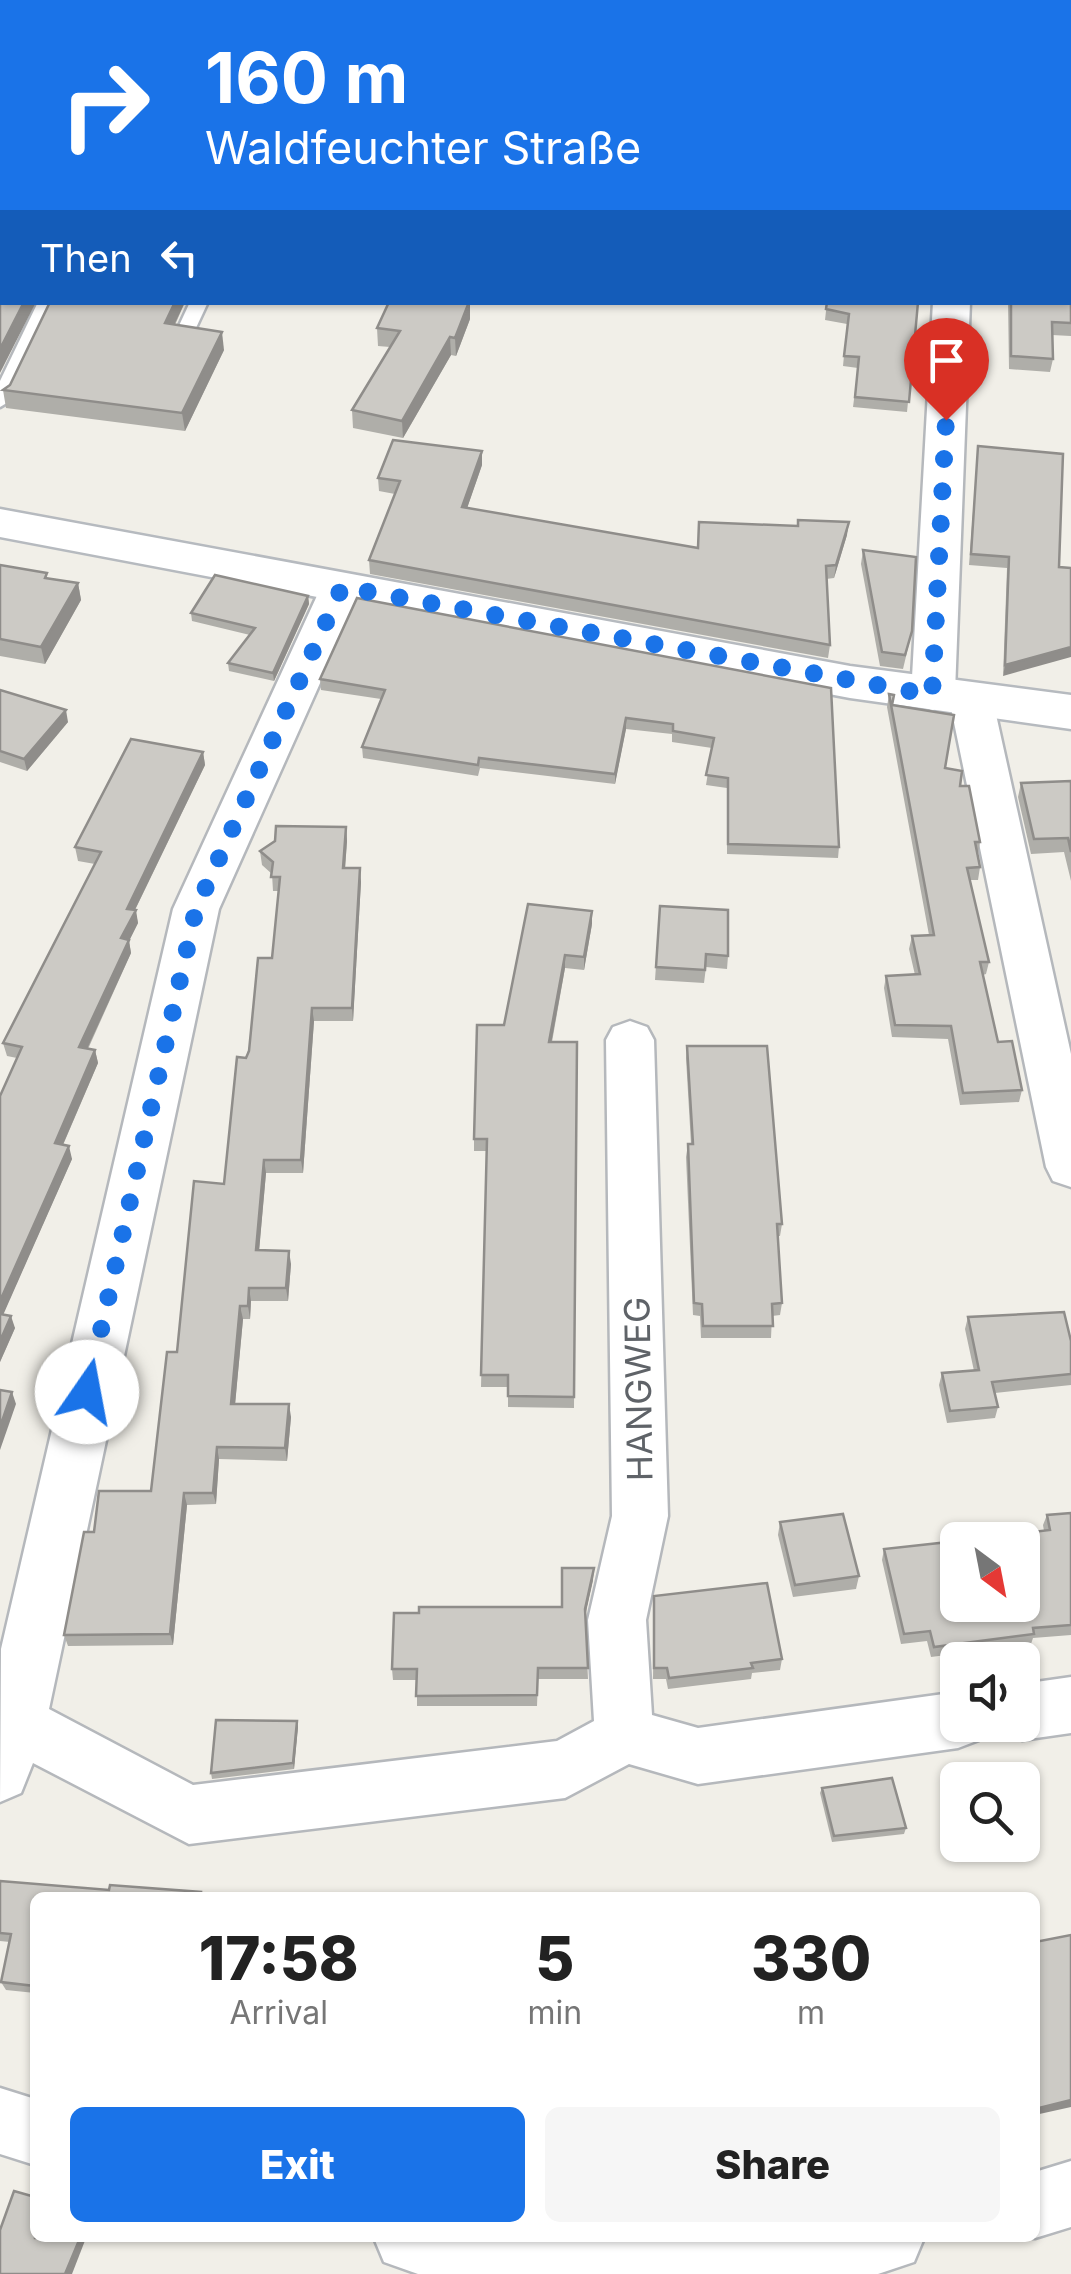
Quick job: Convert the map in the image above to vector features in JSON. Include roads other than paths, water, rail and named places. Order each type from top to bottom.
[{"type":"street","points":[[952,305],[952,698],[1071,1167]]},
{"type":"street","points":[[0,523],[952,698],[1071,712]]},
{"type":"street","points":[[342,587],[196,909],[9,1748],[189,1816],[565,1768],[624,1736],[698,1756],[940,1722]]},
{"type":"street","name":"HANGWEG","points":[[624,1736],[618,1620],[640,1516],[630,1040]]},
{"type":"street","points":[[1040,1709],[1071,1705]]},
{"type":"street","points":[[0,2122],[30,2131]]},
{"type":"street","points":[[1040,2204],[1071,2194]]},
{"type":"street","points":[[424,2242],[523,2266],[640,2274],[798,2256],[870,2242]]},
{"type":"lane","points":[[0,402],[47,305]]},
{"type":"lane","points":[[186,330],[198,305]]}]
